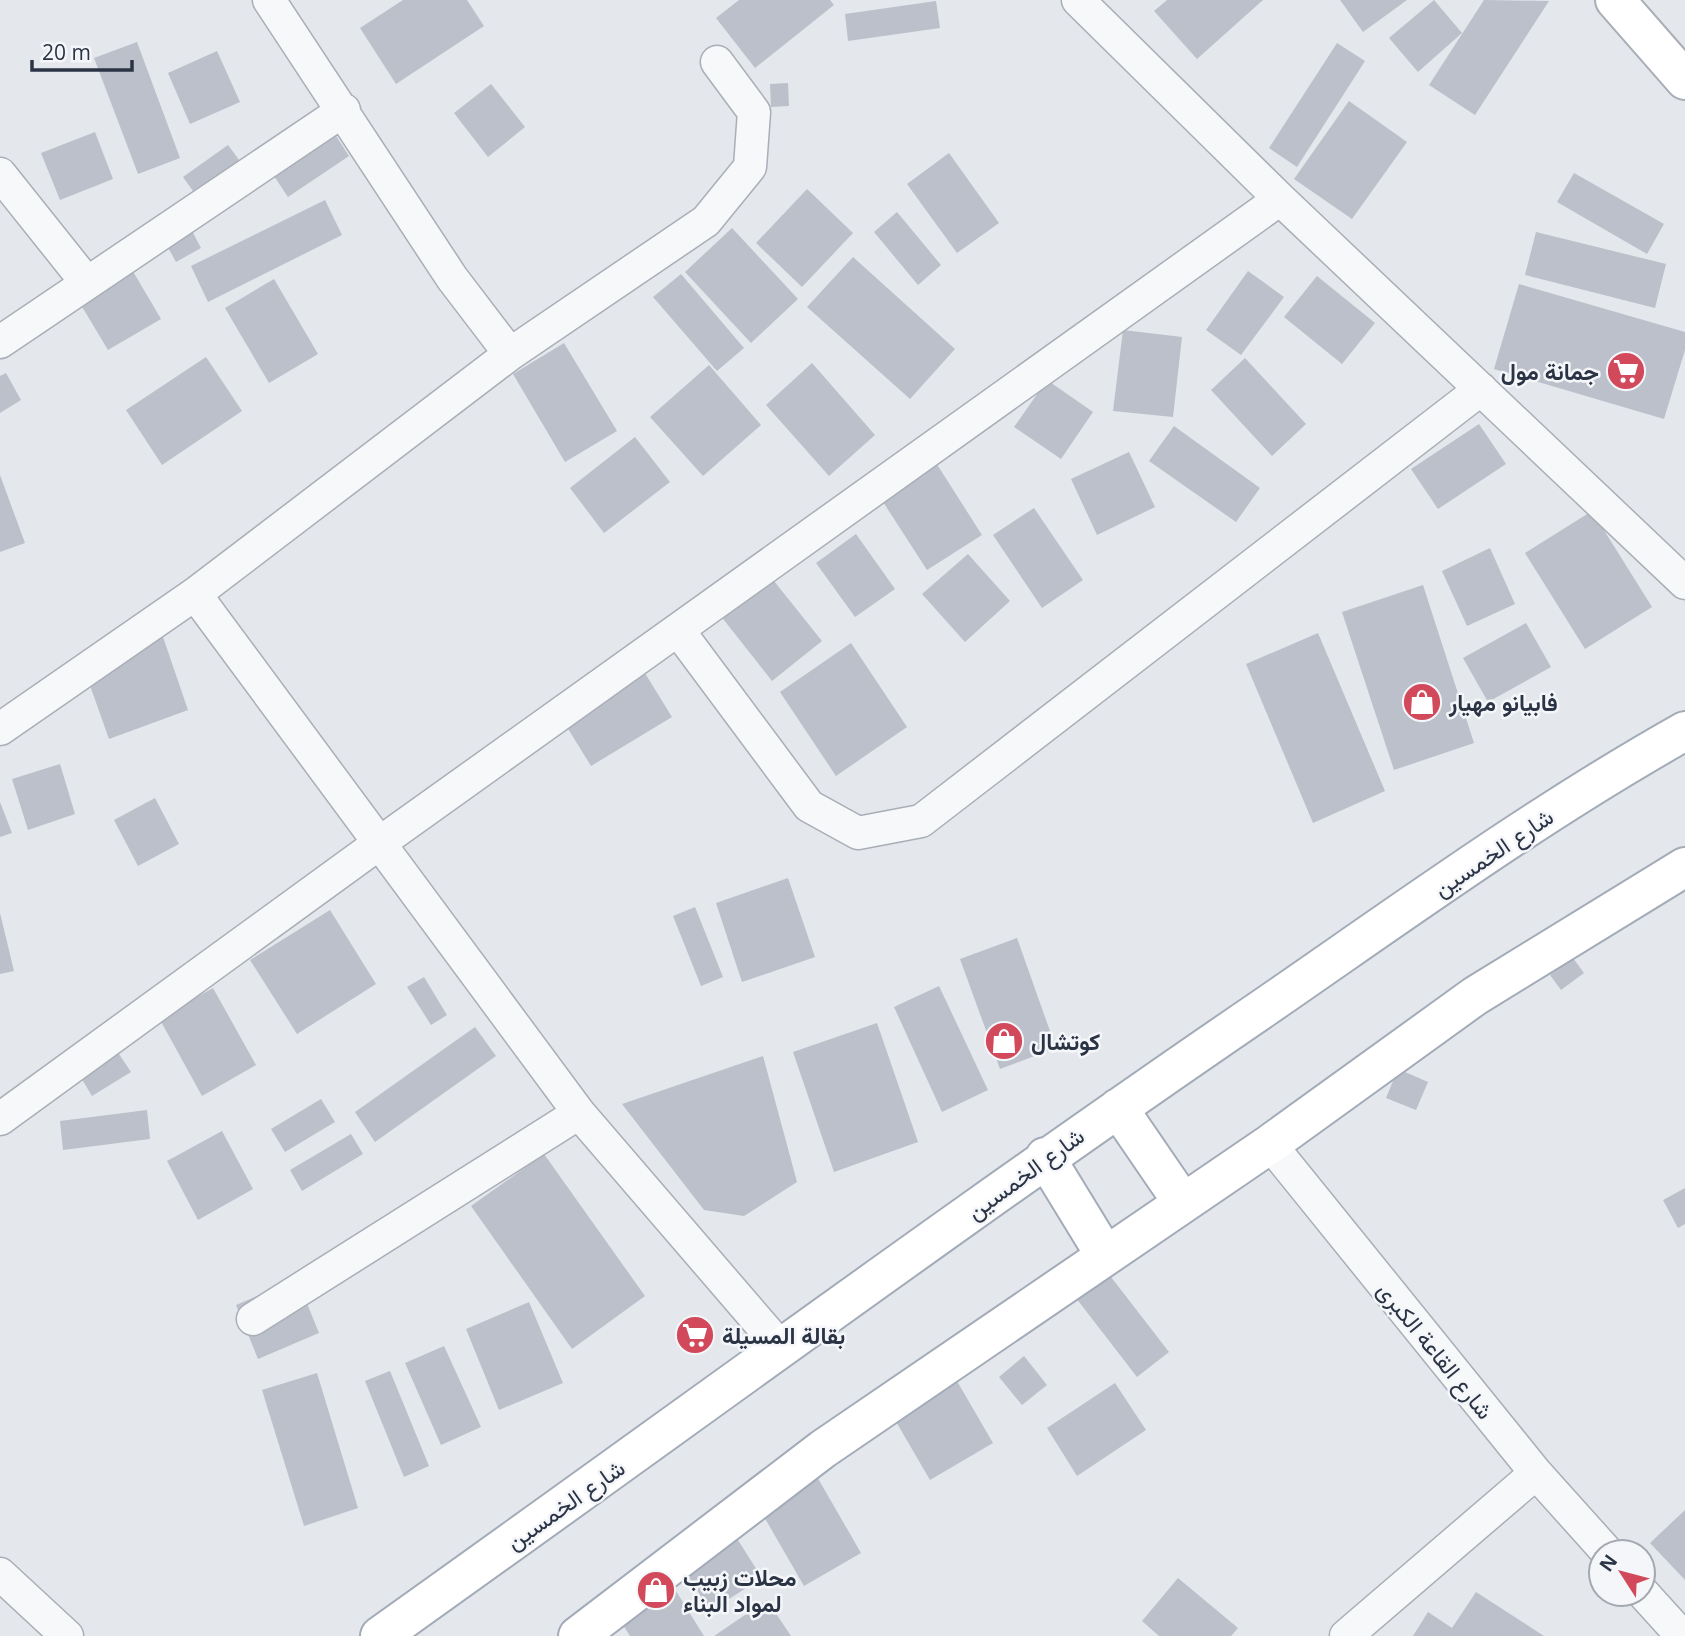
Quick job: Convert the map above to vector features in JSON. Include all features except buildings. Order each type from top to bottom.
[{"type":"main road","points":[[1615,0],[1685,80]]},
{"type":"main road","points":[[1650,750],[1685,711]]},
{"type":"main road","name":"شارع الخمسين","points":[[380,1636],[1045,1157],[1520,832],[1685,731]]},
{"type":"main road","points":[[578,1636],[823,1448],[1270,1144],[1475,996],[1685,867]]},
{"type":"main road","points":[[1118,1108],[1183,1203]]},
{"type":"main road","points":[[1045,1157],[1105,1255]]},
{"type":"street","points":[[269,0],[344,110],[452,278],[510,354]]},
{"type":"street","points":[[1078,0],[1280,199],[1685,583]]},
{"type":"street","points":[[2,724],[195,594],[510,354],[706,221],[750,167],[754,112],[717,62]]},
{"type":"street","points":[[0,342],[344,110]]},
{"type":"street","points":[[0,174],[87,283]]},
{"type":"street","points":[[0,1119],[381,842],[1280,199]]},
{"type":"street","points":[[678,630],[809,806],[858,833],[921,821],[1481,389]]},
{"type":"street","points":[[195,594],[579,1113],[782,1349]]},
{"type":"street","points":[[253,1318],[579,1113]]},
{"type":"street","name":"شارع القاعة الكبرى","points":[[1270,1144],[1536,1473],[1594,1538]]},
{"type":"street","points":[[1346,1636],[1536,1473]]},
{"type":"street","points":[[0,1574],[68,1636]]},
{"type":"street","points":[[1657,1608],[1682,1636]]},
{"type":"place","name":"جمانة مول","points":[[1626,371]]},
{"type":"place","name":"فابيانو مهيار","points":[[1422,702]]},
{"type":"place","name":"كوتشال","points":[[1004,1041]]},
{"type":"place","name":"بقالة المسيلة","points":[[695,1335]]},
{"type":"place","name":"محلات زبيب لمواد البناء","points":[[656,1590]]}]
